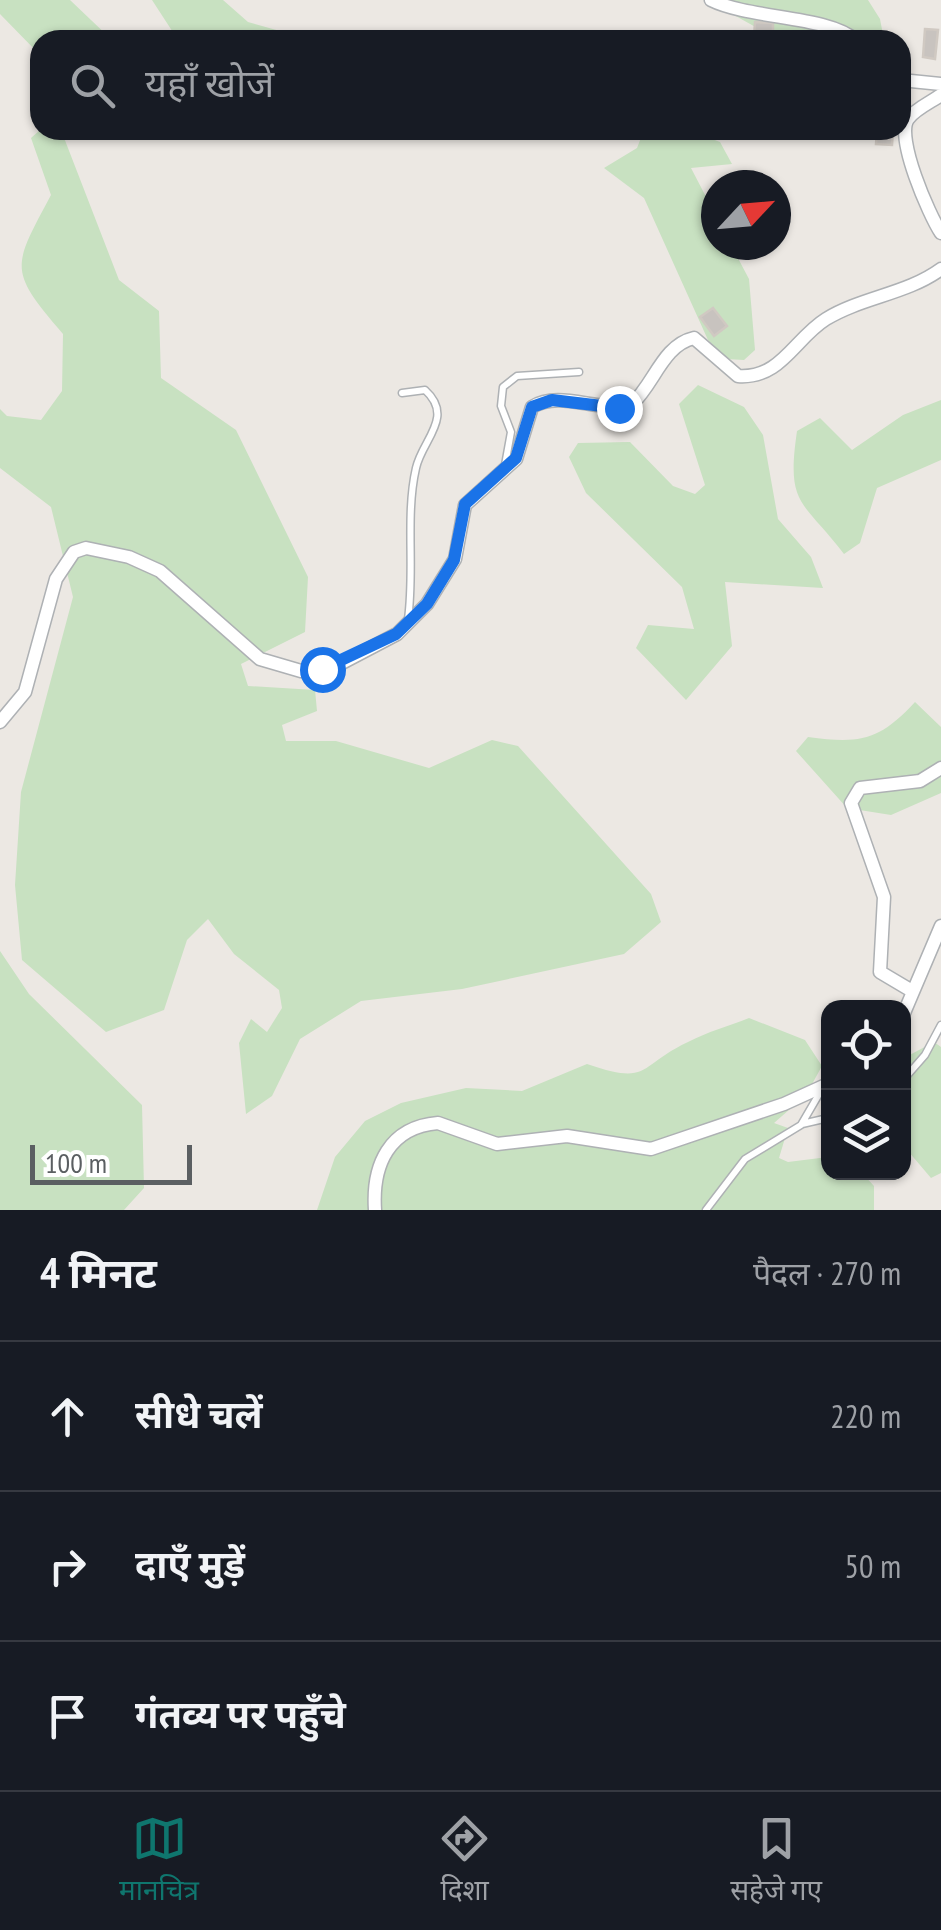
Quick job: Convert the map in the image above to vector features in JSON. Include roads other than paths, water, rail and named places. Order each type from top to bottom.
[{"type":"street","points":[[711,0],[776,19],[833,25],[840,30]]},
{"type":"street","points":[[911,81],[941,84]]},
{"type":"street","points":[[911,116],[941,95]]},
{"type":"street","points":[[905,140],[941,233]]},
{"type":"street","points":[[0,722],[25,692],[56,579],[62,565],[80,549],[129,557],[160,571],[242,644],[280,667],[301,671],[336,666],[407,625],[427,604],[454,560],[465,504],[505,472],[516,458],[527,413],[541,402],[606,408],[632,404],[678,344],[694,338],[738,376],[763,374],[825,319],[941,270]]},
{"type":"street","points":[[912,990],[880,972],[884,896],[851,803],[860,788],[920,780],[941,768]]},
{"type":"street","points":[[909,1000],[941,926]]},
{"type":"street","points":[[375,1210],[374,1180],[386,1151],[395,1139],[428,1124],[438,1123],[497,1144],[568,1136],[651,1149],[821,1088]]},
{"type":"lane","points":[[505,472],[511,432],[501,406],[503,387],[518,376],[579,372]]},
{"type":"lane","points":[[402,393],[425,390],[438,414],[437,426],[416,467],[407,625]]},
{"type":"lane","points":[[911,1071],[925,1056],[941,1025]]},
{"type":"lane","points":[[801,1125],[823,1090]]},
{"type":"lane","points":[[706,1210],[745,1159],[801,1125],[821,1120]]}]
